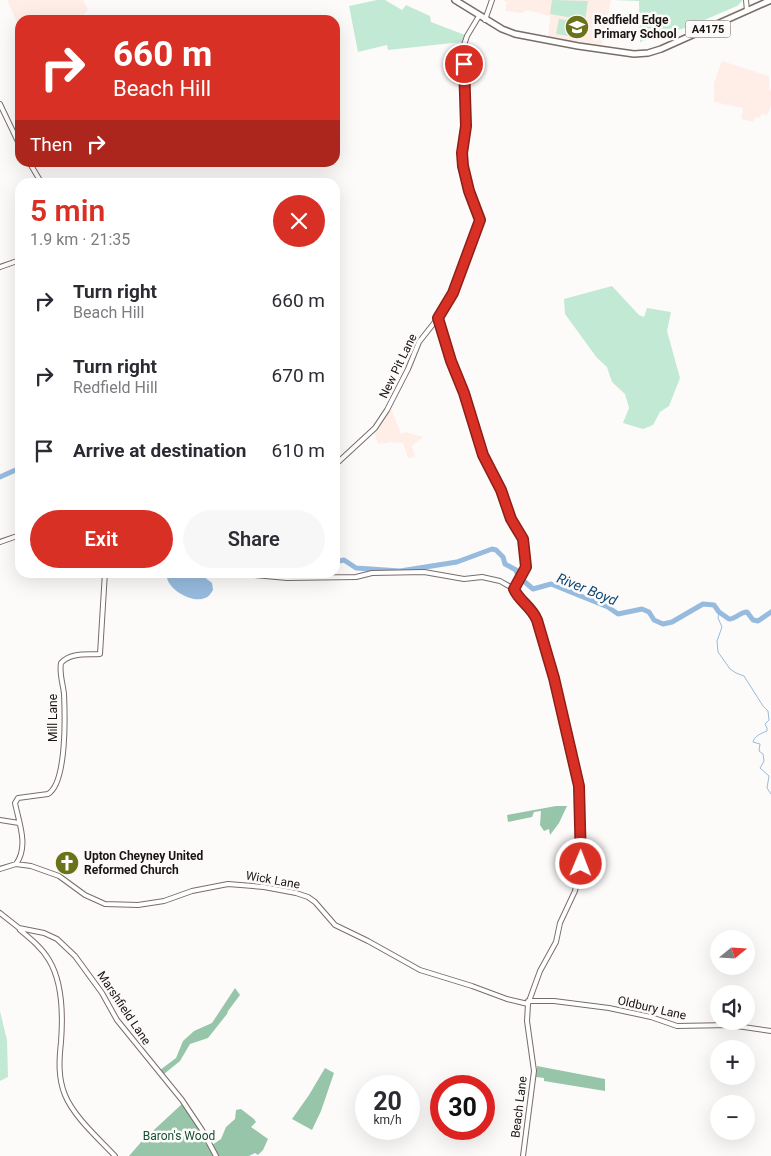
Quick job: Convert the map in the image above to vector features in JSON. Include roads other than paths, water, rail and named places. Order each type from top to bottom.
[{"type":"main road","name":"A4175","points":[[455,0],[485,20],[515,34],[600,50],[640,54],[668,46],[771,0]]},
{"type":"street","points":[[485,20],[492,0]]},
{"type":"street","points":[[746,0],[747,11]]},
{"type":"street","name":"New Pit Lane","points":[[340,460],[380,421],[404,378],[419,342],[438,318],[453,293],[480,220],[466,178],[462,153],[466,126],[464,45],[479,16]]},
{"type":"street","points":[[0,104],[15,136]]},
{"type":"street","points":[[31,167],[38,178]]},
{"type":"street","points":[[0,267],[15,262]]},
{"type":"street","points":[[438,318],[483,455],[501,490],[511,519],[523,539],[526,567],[514,589]]},
{"type":"street","points":[[0,542],[15,537]]},
{"type":"street","points":[[340,577],[356,577],[372,573],[424,572],[460,578],[482,577],[500,581],[514,589],[519,597],[530,607],[540,629],[562,710],[580,793],[581,854],[578,882],[574,895],[560,923],[556,942],[540,971],[528,1002]]},
{"type":"street","name":"Mill Lane","points":[[16,864],[21,858],[23,843],[15,803],[18,798],[48,794],[52,792],[57,784],[63,756],[64,724],[61,663],[65,659],[78,655],[100,654],[105,578]]},
{"type":"street","points":[[0,820],[19,823]]},
{"type":"street","name":"Wick Lane","points":[[0,869],[16,864],[31,866],[58,876],[85,895],[105,904],[138,905],[164,901],[192,891],[228,884],[264,887],[303,895],[319,905],[335,925],[420,970],[507,999],[528,1002]]},
{"type":"street","name":"Marshfield Lane","points":[[0,913],[19,928],[50,936],[61,942],[75,956],[102,993],[117,1020],[182,1100],[216,1156]]},
{"type":"street","points":[[19,928],[42,950],[50,961],[55,974],[61,1010],[62,1025],[59,1060],[64,1093],[70,1106],[116,1156]]},
{"type":"street","name":"Oldbury Lane","points":[[528,1002],[562,1002],[610,1008],[650,1017],[677,1026],[730,1025],[771,1030]]},
{"type":"street","name":"Beach Lane","points":[[523,1156],[534,1071],[527,1021],[528,1002]]},
{"type":"water","points":[[206,578],[212,583],[213,590],[205,598],[193,599],[174,589],[167,579]]},
{"type":"waterway","name":"River Boyd","points":[[0,477],[15,470]]},
{"type":"waterway","name":"River Boyd","points":[[340,561],[344,560],[356,568],[400,571],[457,562],[492,549],[496,550],[503,557],[505,564],[516,570],[518,576],[533,589],[551,584],[608,607],[618,614],[642,609],[649,612],[654,620],[663,624],[672,622],[703,604],[714,605],[719,612],[729,619],[747,612],[753,620],[758,621],[771,612]]},
{"type":"waterway","points":[[719,612],[718,618],[722,627],[717,641],[718,652],[730,669],[744,676],[768,711],[769,720],[765,724],[767,731],[757,736],[753,742],[760,744],[759,751],[763,754],[764,761],[760,768],[769,776],[767,788],[771,794]]},
{"type":"place","name":"Redfield Edge Primary School","points":[[577,27]]},
{"type":"place","name":"Upton Cheyney United Reformed Church","points":[[67,863]]},
{"type":"park label","name":"Baron's Wood","points":[[179,1136]]}]
